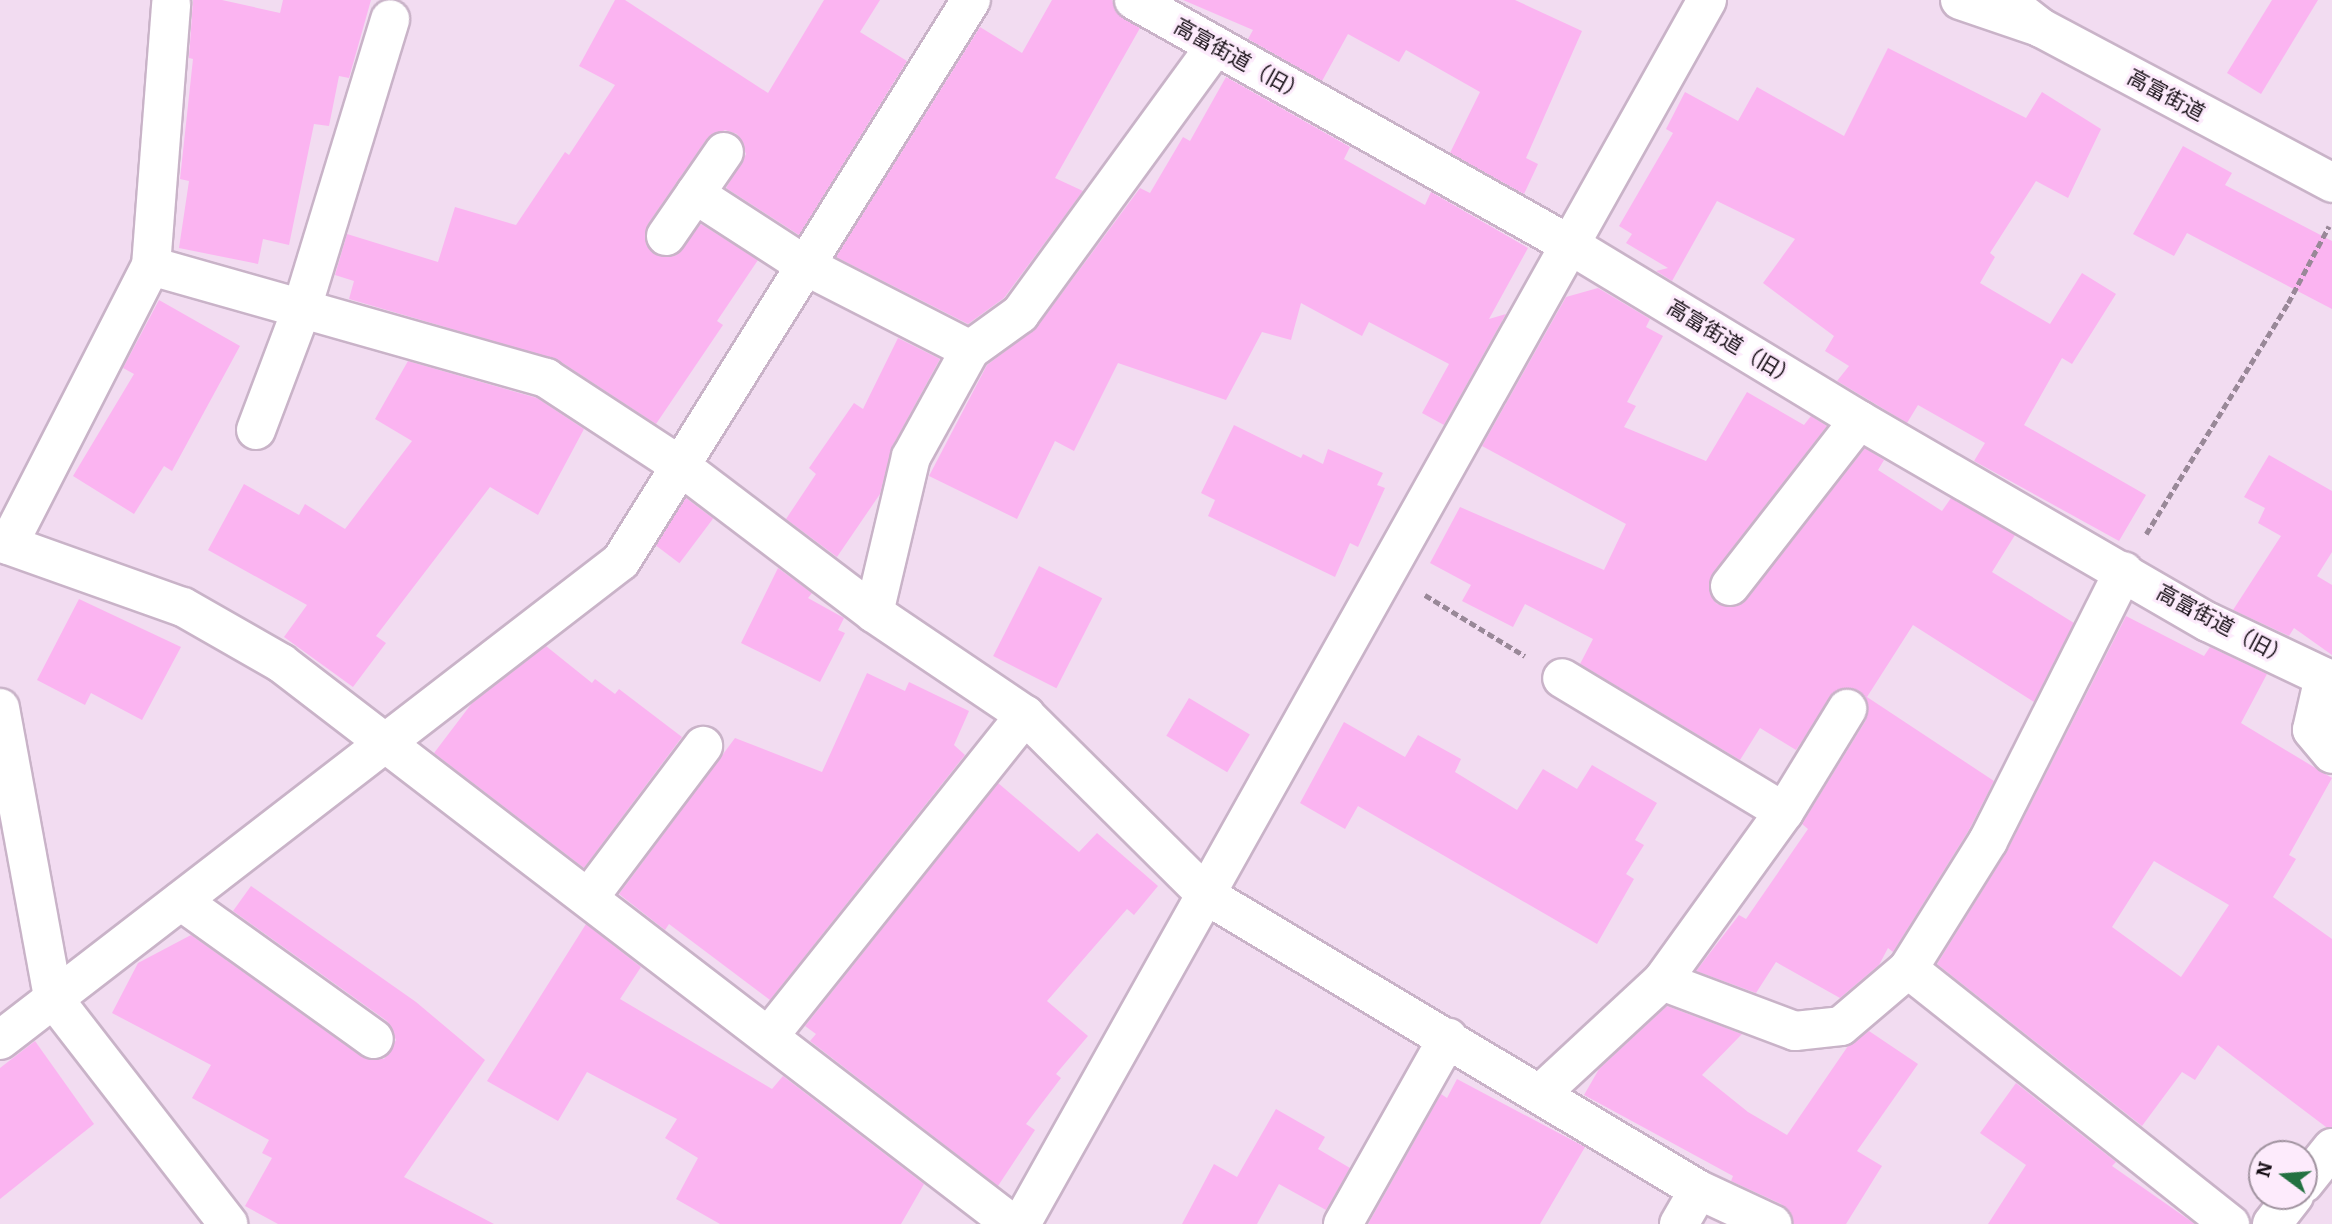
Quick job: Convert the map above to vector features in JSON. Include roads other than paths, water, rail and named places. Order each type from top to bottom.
[{"type":"street","points":[[0,1040],[385,746],[545,616],[621,561],[679,465],[808,267],[971,0]]},
{"type":"street","name":"高富街道（旧）","points":[[1134,0],[1573,246],[1859,420],[2208,622],[2328,679]]},
{"type":"street","points":[[1021,1224],[1573,246],[1707,0]]},
{"type":"street","points":[[1960,0],[2041,28]]},
{"type":"street","name":"高富街道","points":[[2005,0],[2041,28],[2332,183]]},
{"type":"street","points":[[171,4],[151,266],[4,544],[183,607],[281,663],[385,746],[590,896],[1012,1224]]},
{"type":"street","points":[[256,430],[301,311],[390,19]]},
{"type":"street","points":[[874,613],[911,457],[970,350],[1020,314],[1215,47]]},
{"type":"street","points":[[666,236],[724,152]]},
{"type":"street","points":[[695,194],[808,267],[970,350]]},
{"type":"street","points":[[151,266],[301,311],[546,378],[679,465],[874,613],[1025,715],[1206,895],[1699,1189],[1772,1224]]},
{"type":"street","points":[[1730,586],[1859,420]]},
{"type":"street","points":[[1662,981],[1795,1031],[1841,1026],[1908,969],[1988,841],[2124,571]]},
{"type":"street","points":[[1562,678],[1784,812]]},
{"type":"street","points":[[2328,679],[2312,730],[2332,754]]},
{"type":"street","points":[[0,708],[54,998],[228,1224]]},
{"type":"street","points":[[1540,1094],[1662,981],[1784,812],[1846,709]]},
{"type":"street","points":[[769,1036],[1025,715]]},
{"type":"street","points":[[590,896],[703,746]]},
{"type":"street","points":[[181,901],[374,1039]]},
{"type":"street","points":[[1908,969],[2230,1224]]},
{"type":"street","points":[[1343,1224],[1448,1038]]},
{"type":"street","points":[[2318,1166],[2332,1148]]},
{"type":"street","points":[[1679,1224],[1699,1189]]},
{"type":"street","points":[[2272,1224],[2283,1210]]}]
